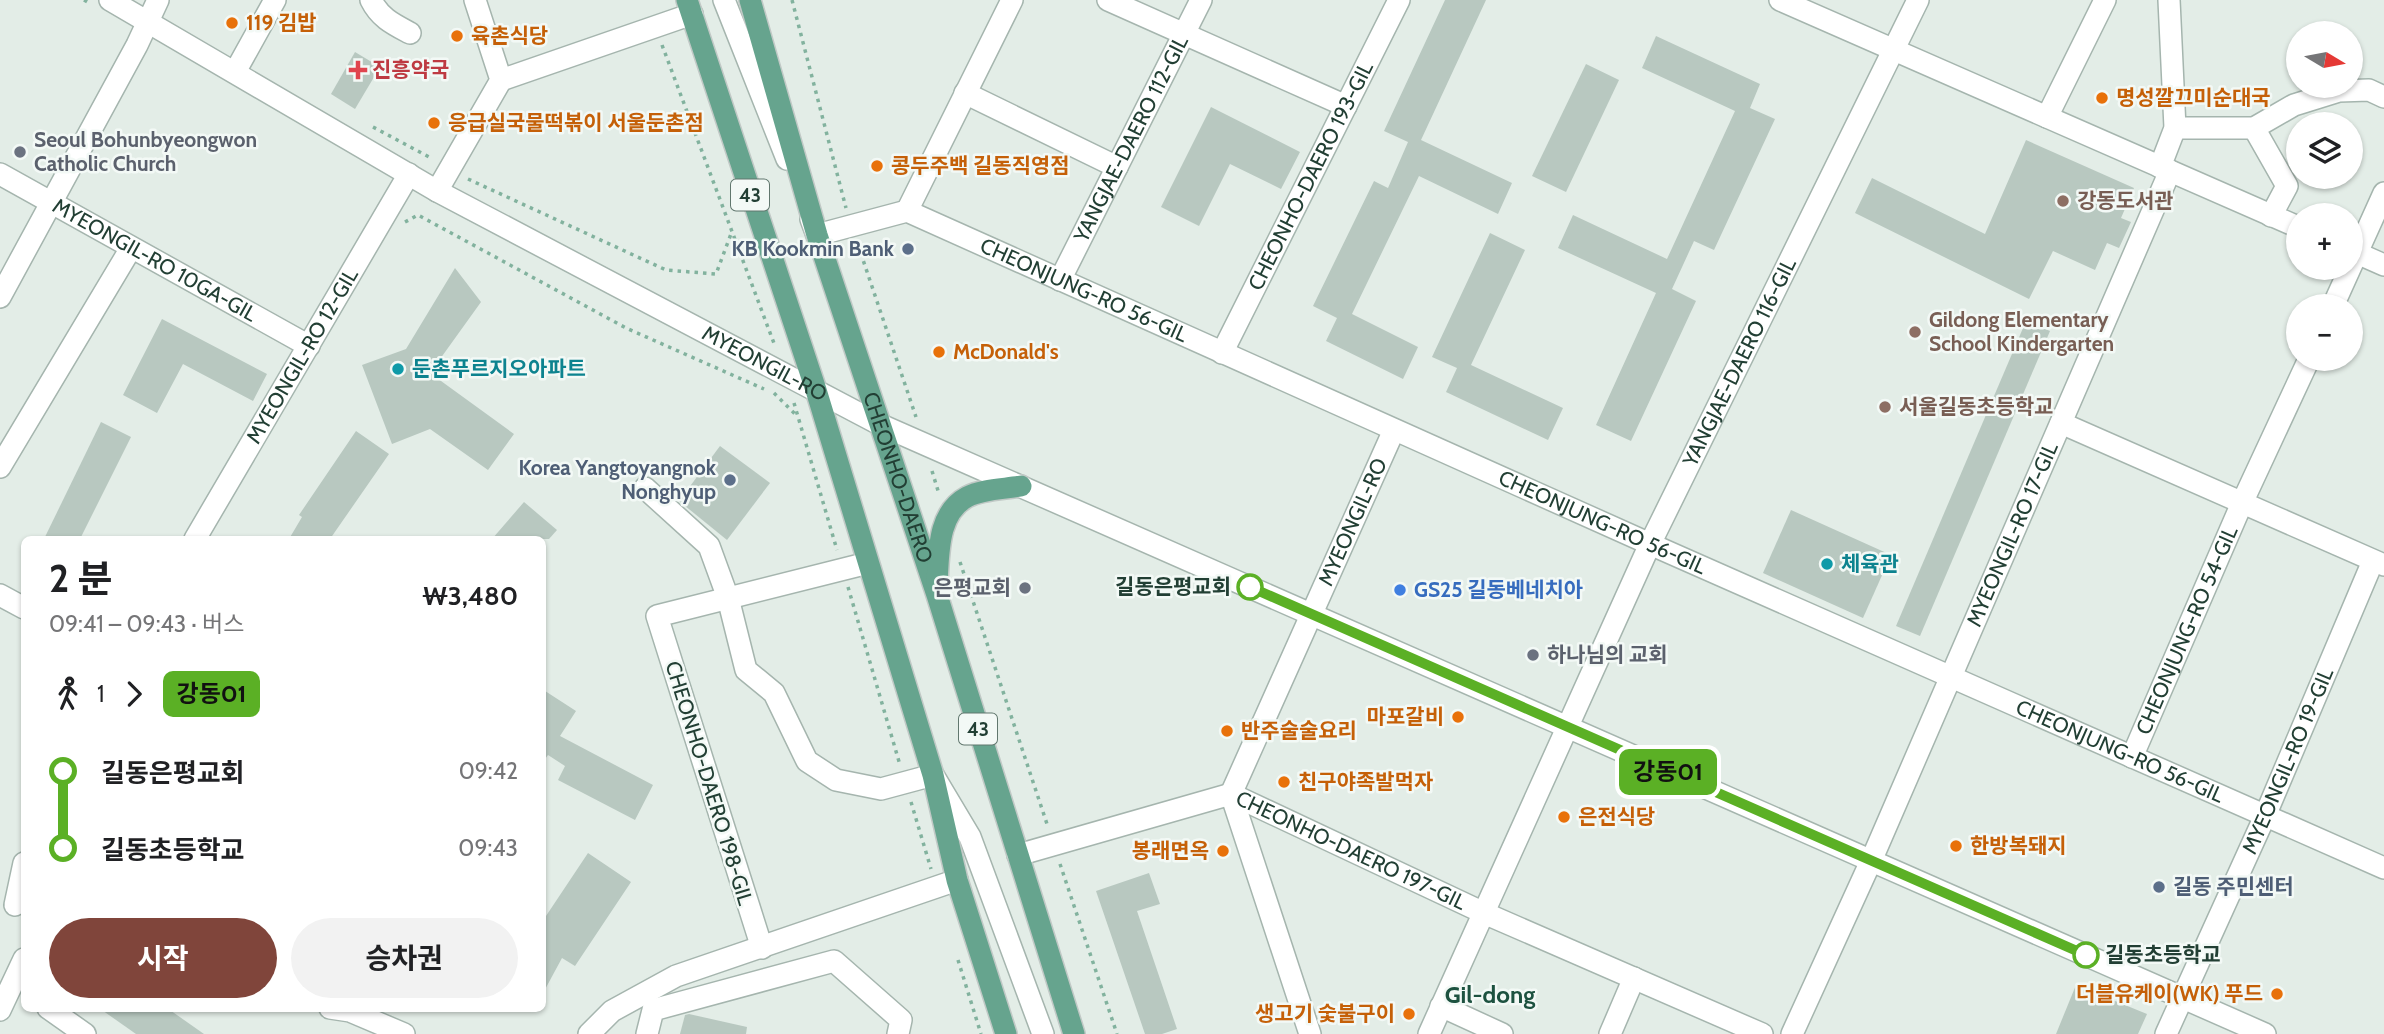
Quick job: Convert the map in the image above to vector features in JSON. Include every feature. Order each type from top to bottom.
[{"type":"main road","name":"CHEONHO-DAERO","points":[[750,0],[817,235],[937,595],[1074,1034]]},
{"type":"main road","name":"43","points":[[689,7],[816,390],[933,775],[947,883],[1006,1034]]},
{"type":"main road","points":[[937,595],[939,540],[955,508],[965,498],[1021,486]]},
{"type":"street","name":"MYEONGIL-RO","points":[[110,0],[437,191],[881,425],[2265,1034]]},
{"type":"street","points":[[0,297],[137,44],[158,0]]},
{"type":"street","points":[[235,72],[275,0]]},
{"type":"street","points":[[371,0],[377,11],[388,21],[410,33]]},
{"type":"street","points":[[475,0],[501,80]]},
{"type":"street","points":[[724,0],[817,235],[906,211],[1012,0]]},
{"type":"street","points":[[1108,0],[1346,106]]},
{"type":"street","name":"YANGJAE-DAERO 112-GIL","points":[[1060,280],[1201,0]]},
{"type":"street","name":"CHEONHO-DAERO 193-GIL","points":[[1222,352],[1399,0]]},
{"type":"street","points":[[1780,0],[2286,222]]},
{"type":"street","name":"YANGJAE-DAERO 116-GIL","points":[[1429,1034],[1650,544],[1918,0]]},
{"type":"street","points":[[2047,117],[2105,0]]},
{"type":"street","points":[[2169,0],[2175,128],[2254,128],[2294,106],[2339,91],[2369,90],[2384,97]]},
{"type":"street","points":[[437,191],[501,80],[655,27],[689,7]]},
{"type":"street","points":[[965,93],[1117,167]]},
{"type":"street","name":"MYEONGIL-RO 17-GIL","points":[[1792,1034],[1871,861],[2061,423],[2165,169],[2175,128]]},
{"type":"street","points":[[2254,128],[2287,187],[2271,216]]},
{"type":"street","name":"MYEONGIL-RO 10GA-GIL","points":[[0,174],[309,346]]},
{"type":"street","name":"MYEONGIL-RO 12-GIL","points":[[197,536],[409,174]]},
{"type":"street","points":[[2363,234],[2384,193]]},
{"type":"street","name":"CHEONJUNG-RO 56-GIL","points":[[906,211],[2384,868]]},
{"type":"street","points":[[0,467],[131,248]]},
{"type":"street","points":[[2363,256],[2384,265]]},
{"type":"street","points":[[2242,503],[2303,371]]},
{"type":"street","name":"CHEONJUNG-RO 54-GIL","points":[[2061,423],[2378,563]]},
{"type":"street","name":"MYEONGIL-RO","points":[[1231,794],[1394,429]]},
{"type":"street","points":[[645,488],[709,546],[728,598],[746,670],[774,693],[807,761],[836,780],[881,789],[933,775],[970,837],[1043,1034]]},
{"type":"street","name":"CHEONJUNG-RO 54-GIL","points":[[2132,757],[2242,503]]},
{"type":"street","points":[[728,598],[867,563]]},
{"type":"street","name":"MYEONGIL-RO 19-GIL","points":[[2182,998],[2378,563]]},
{"type":"street","points":[[0,595],[21,606]]},
{"type":"street","name":"CHEONHO-DAERO 198-GIL","points":[[728,598],[657,617],[762,948]]},
{"type":"street","points":[[1231,794],[1310,1034]]},
{"type":"street","name":"CHEONHO-DAERO 197-GIL","points":[[1018,855],[1231,794],[1484,912],[1762,1034]]},
{"type":"street","points":[[13,904],[21,874]]},
{"type":"street","points":[[589,1034],[612,1011],[676,976],[947,883]]},
{"type":"street","points":[[647,1034],[653,1010],[834,961],[901,1020],[898,1034]]},
{"type":"street","points":[[1610,1034],[1633,978]]},
{"type":"street","points":[[0,1010],[19,987]]},
{"type":"street","points":[[2166,1034],[2182,998]]},
{"type":"street","points":[[1441,1006],[1502,1034]]},
{"type":"street","points":[[54,1012],[85,1034]]},
{"type":"street","points":[[352,1012],[404,1034]]},
{"type":"path","points":[[655,27],[785,374],[906,782],[947,883]]},
{"type":"path","points":[[418,215],[626,328],[775,394],[797,416]]},
{"type":"path","points":[[957,954],[981,1034]]},
{"type":"building","points":[[1445,0],[1486,0],[1421,140],[1512,183],[1498,214],[1419,176],[1352,314],[1418,347],[1403,379],[1326,341],[1337,318],[1313,306],[1374,181],[1388,188],[1408,142],[1384,131]]},
{"type":"building","points":[[1656,36],[1760,84],[1750,108],[1775,119],[1714,250],[1694,241],[1672,289],[1696,301],[1631,441],[1596,425],[1656,293],[1558,248],[1573,215],[1667,259],[1735,111],[1642,68]]},
{"type":"building","points":[[355,52],[380,67],[355,109],[331,94]]},
{"type":"building","points":[[1586,64],[1619,80],[1566,192],[1532,176]]},
{"type":"building","points":[[1211,107],[1300,152],[1281,189],[1230,164],[1199,226],[1161,207]]},
{"type":"building","points":[[2026,140],[2134,188],[2121,218],[2131,222],[2119,248],[2107,243],[2095,270],[2053,251],[2029,299],[1855,213],[1872,178],[1985,234]]},
{"type":"building","points":[[1490,233],[1525,250],[1471,365],[1563,408],[1548,440],[1446,392],[1457,368],[1432,357]]},
{"type":"building","name":"둔촌푸르지오아파트","points":[[455,268],[481,302],[430,373],[514,434],[488,470],[430,429],[392,444],[362,365],[406,349]]},
{"type":"building","points":[[162,319],[267,374],[253,401],[183,364],[157,413],[123,395]]},
{"type":"building","points":[[2026,321],[2050,331],[1920,636],[1896,626]]},
{"type":"building","points":[[101,422],[131,437],[82,536],[45,536]]},
{"type":"building","points":[[356,431],[389,454],[332,536],[291,536],[302,517],[299,515]]},
{"type":"building","points":[[720,446],[770,483],[727,540],[679,501]]},
{"type":"building","points":[[524,502],[557,530],[549,539],[546,539],[546,536],[495,536]]},
{"type":"building","name":"체육관","points":[[1791,510],[1891,555],[1863,618],[1763,573]]},
{"type":"building","points":[[546,692],[576,711],[560,736],[653,785],[635,820],[558,780],[565,766],[548,755],[546,758]]},
{"type":"building","points":[[588,853],[631,882],[575,966],[562,958],[546,988],[546,916]]},
{"type":"building","points":[[1149,873],[1160,904],[1137,911],[1177,1029],[1162,1034],[1145,1034],[1096,891]]},
{"type":"building","points":[[2076,985],[2147,1014],[2138,1034],[2056,1034]]},
{"type":"building","points":[[105,1012],[173,1012],[204,1034],[136,1034]]},
{"type":"building","points":[[685,1015],[747,1027],[746,1034],[680,1034]]},
{"type":"bus line","name":"강동01","points":[[1250,587],[2086,955]]},
{"type":"place","name":"119 김밥","points":[[232,23]]},
{"type":"place","name":"육촌식당","points":[[457,36]]},
{"type":"place","name":"진흥약국","points":[[358,70]]},
{"type":"place","name":"명성깔끄미순대국","points":[[2102,98]]},
{"type":"place","name":"응급실국물떡볶이 서울둔촌점","points":[[434,123]]},
{"type":"place","name":"Seoul Bohunbyeongwon Catholic Church","points":[[20,152]]},
{"type":"place","name":"콩두주백 길동직영점","points":[[877,166]]},
{"type":"place","name":"강동도서관","points":[[2063,201]]},
{"type":"place","name":"KB Kookmin Bank","points":[[908,249]]},
{"type":"place","name":"Gildong Elementary School Kindergarten","points":[[1915,332]]},
{"type":"place","name":"McDonald's","points":[[939,352]]},
{"type":"place","name":"둔촌푸르지오아파트","points":[[398,369]]},
{"type":"place","name":"서울길동초등학교","points":[[1885,407]]},
{"type":"place","name":"Korea Yangtoyangnok Nonghyup","points":[[730,480]]},
{"type":"place","name":"체육관","points":[[1827,564]]},
{"type":"place","name":"길동은평교회","points":[[1250,587]]},
{"type":"place","name":"은평교회","points":[[1025,588]]},
{"type":"place","name":"GS25 길동베네치아","points":[[1400,590]]},
{"type":"place","name":"하나님의 교회","points":[[1533,655]]},
{"type":"place","name":"마포갈비","points":[[1458,717]]},
{"type":"place","name":"반주술술요리","points":[[1227,731]]},
{"type":"place","name":"친구야족발먹자","points":[[1284,782]]},
{"type":"place","name":"은전식당","points":[[1564,817]]},
{"type":"place","name":"한방복돼지","points":[[1956,846]]},
{"type":"place","name":"봉래면옥","points":[[1223,851]]},
{"type":"place","name":"길동 주민센터","points":[[2159,887]]},
{"type":"place","name":"길동초등학교","points":[[2086,955]]},
{"type":"place","name":"더블유케이(WK) 푸드","points":[[2277,994]]},
{"type":"place","name":"생고기 숯불구이","points":[[1409,1014]]},
{"type":"district","name":"Gil-dong","points":[[1490,995]]}]
